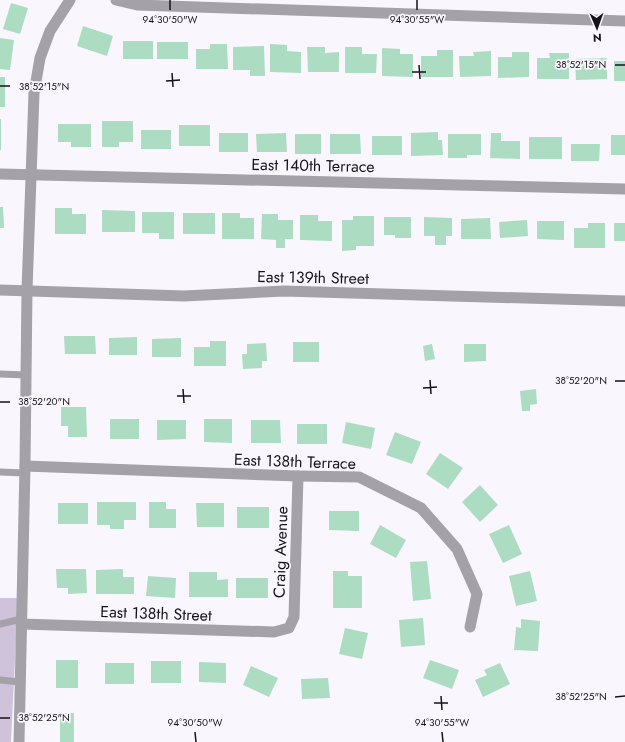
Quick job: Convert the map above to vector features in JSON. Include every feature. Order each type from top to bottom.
[{"type":"street","points":[[19,742],[27,290],[34,93],[40,58],[50,31],[70,0]]},
{"type":"street","points":[[116,0],[137,5],[625,20]]},
{"type":"street","name":"East 140th Terrace","points":[[0,174],[625,189]]},
{"type":"street","name":"East 139th Street","points":[[0,290],[184,296],[284,291],[625,300]]},
{"type":"street","name":"East 138th Terrace","points":[[24,470],[359,477],[421,508],[457,549],[477,594],[470,626]]},
{"type":"street","name":"Craig Avenue","points":[[289,628],[294,617],[298,476]]},
{"type":"street","name":"East 138th Street","points":[[21,622],[274,632],[289,628]]},
{"type":"lane","points":[[0,374],[26,375]]},
{"type":"lane","points":[[0,472],[24,470]]},
{"type":"lane","points":[[0,624],[21,622]]},
{"type":"lane","points":[[0,680],[20,682]]},
{"type":"shaded area","points":[[0,598],[18,598],[11,742],[0,742]]},
{"type":"building","points":[[11,3],[28,8],[20,34],[3,29]]},
{"type":"building","points":[[83,26],[113,36],[107,56],[77,46]]},
{"type":"building","points":[[0,38],[14,40],[10,70],[0,69]]},
{"type":"building","points":[[123,41],[153,41],[153,59],[123,59]]},
{"type":"building","points":[[157,42],[188,42],[188,59],[157,59]]},
{"type":"building","points":[[210,44],[227,44],[228,69],[196,69],[196,49],[210,49]]},
{"type":"building","points":[[270,44],[287,45],[287,51],[301,52],[301,73],[270,72]]},
{"type":"building","points":[[264,46],[265,76],[250,76],[250,70],[233,70],[233,47]]},
{"type":"building","points":[[307,47],[325,47],[325,53],[339,52],[339,72],[308,72]]},
{"type":"building","points":[[345,47],[362,47],[362,54],[377,54],[376,73],[345,73]]},
{"type":"building","points":[[382,48],[400,49],[400,54],[413,54],[413,77],[382,76]]},
{"type":"building","points":[[437,50],[453,50],[453,77],[421,77],[421,56],[437,56]]},
{"type":"building","points":[[491,51],[491,76],[460,77],[459,56],[474,56],[473,52]]},
{"type":"building","points":[[512,52],[529,52],[529,77],[498,78],[498,57],[512,57]]},
{"type":"building","points":[[549,53],[569,53],[569,79],[537,79],[537,58],[550,58]]},
{"type":"building","points":[[607,58],[607,79],[576,80],[575,59]]},
{"type":"building","points":[[614,61],[625,61],[625,81],[614,81]]},
{"type":"building","points":[[0,77],[5,77],[5,107],[0,107]]},
{"type":"building","points":[[1,119],[1,150],[0,150]]},
{"type":"building","points":[[102,121],[133,121],[133,142],[119,142],[119,147],[102,147]]},
{"type":"building","points":[[58,124],[91,124],[91,147],[71,147],[71,142],[58,142]]},
{"type":"building","points":[[179,125],[210,125],[210,146],[179,146]]},
{"type":"building","points":[[141,130],[171,130],[171,149],[141,149]]},
{"type":"building","points":[[438,132],[438,140],[442,140],[443,155],[411,156],[411,133]]},
{"type":"building","points":[[219,133],[248,133],[248,152],[219,152]]},
{"type":"building","points":[[286,133],[287,152],[257,152],[256,134]]},
{"type":"building","points":[[491,133],[501,133],[501,141],[520,141],[520,159],[490,158]]},
{"type":"building","points":[[295,134],[321,134],[321,154],[295,154]]},
{"type":"building","points":[[330,134],[360,134],[361,154],[330,154]]},
{"type":"building","points":[[448,134],[481,134],[481,155],[467,155],[467,158],[448,158]]},
{"type":"building","points":[[611,135],[625,135],[625,155],[611,155]]},
{"type":"building","points":[[372,136],[402,136],[402,155],[372,155]]},
{"type":"building","points":[[529,137],[562,137],[562,159],[529,159]]},
{"type":"building","points":[[571,144],[600,144],[599,161],[571,161]]},
{"type":"building","points":[[0,207],[3,207],[4,228],[0,228]]},
{"type":"building","points":[[55,208],[72,208],[72,214],[86,214],[86,234],[55,234]]},
{"type":"building","points":[[102,210],[135,211],[135,232],[102,232]]},
{"type":"building","points":[[142,212],[174,212],[174,239],[159,239],[159,233],[142,233]]},
{"type":"building","points":[[183,213],[215,213],[215,234],[183,234]]},
{"type":"building","points":[[222,213],[240,213],[240,218],[254,218],[254,239],[222,239]]},
{"type":"building","points":[[262,214],[278,214],[278,220],[293,220],[293,239],[285,239],[285,248],[276,248],[276,240],[261,239]]},
{"type":"building","points":[[300,215],[318,215],[318,221],[332,221],[332,241],[300,240]]},
{"type":"building","points":[[353,216],[374,216],[374,246],[356,246],[356,250],[342,251],[342,220],[353,220]]},
{"type":"building","points":[[384,217],[411,217],[411,238],[395,238],[395,235],[384,235]]},
{"type":"building","points":[[424,217],[452,218],[452,236],[446,236],[446,245],[435,245],[435,236],[424,236]]},
{"type":"building","points":[[490,218],[491,239],[461,239],[461,219]]},
{"type":"building","points":[[527,220],[528,236],[500,238],[499,222]]},
{"type":"building","points":[[537,221],[564,221],[564,240],[537,239]]},
{"type":"building","points":[[588,223],[605,223],[605,248],[574,248],[574,228],[588,228]]},
{"type":"building","points":[[614,223],[625,223],[625,241],[614,241]]},
{"type":"building","points":[[64,336],[95,336],[96,354],[65,354]]},
{"type":"building","points":[[137,337],[137,355],[109,355],[109,338]]},
{"type":"building","points":[[181,338],[181,357],[152,357],[152,339]]},
{"type":"building","points":[[210,341],[226,341],[226,366],[194,366],[194,347],[210,347]]},
{"type":"building","points":[[293,342],[319,342],[319,362],[293,362]]},
{"type":"building","points":[[266,343],[267,361],[262,361],[262,368],[243,369],[242,354],[247,354],[247,344]]},
{"type":"building","points":[[432,344],[435,359],[425,361],[423,346]]},
{"type":"building","points":[[464,344],[486,344],[486,361],[464,362]]},
{"type":"building","points":[[536,389],[537,404],[530,405],[530,411],[522,411],[520,391]]},
{"type":"building","points":[[61,407],[86,407],[87,437],[68,437],[68,426],[61,426]]},
{"type":"building","points":[[110,419],[139,419],[139,439],[110,439]]},
{"type":"building","points":[[204,419],[232,419],[232,443],[204,442]]},
{"type":"building","points":[[157,420],[186,420],[186,439],[157,440]]},
{"type":"building","points":[[251,420],[280,420],[281,443],[251,443]]},
{"type":"building","points":[[346,422],[375,428],[371,449],[342,443]]},
{"type":"building","points":[[297,424],[327,424],[327,444],[297,444]]},
{"type":"building","points":[[395,432],[421,442],[412,464],[386,455]]},
{"type":"building","points":[[440,453],[463,468],[448,489],[426,474]]},
{"type":"building","points":[[480,485],[498,505],[480,522],[462,502]]},
{"type":"building","points":[[97,502],[136,502],[136,520],[124,520],[124,529],[110,529],[110,525],[97,525]]},
{"type":"building","points":[[149,502],[166,502],[166,509],[176,509],[176,528],[149,528]]},
{"type":"building","points":[[58,503],[88,503],[88,524],[58,524]]},
{"type":"building","points":[[196,503],[224,503],[224,527],[197,527]]},
{"type":"building","points":[[237,507],[269,507],[269,528],[237,528]]},
{"type":"building","points":[[329,511],[359,511],[359,531],[329,530]]},
{"type":"building","points":[[380,525],[406,540],[396,558],[370,544]]},
{"type":"building","points":[[509,525],[522,554],[503,563],[489,534]]},
{"type":"building","points":[[427,561],[431,599],[413,601],[410,562]]},
{"type":"building","points":[[56,569],[86,569],[87,593],[68,594],[68,588],[57,588]]},
{"type":"building","points":[[123,569],[123,577],[134,577],[134,594],[96,594],[96,570]]},
{"type":"building","points":[[333,571],[348,571],[348,576],[362,576],[362,608],[333,608]]},
{"type":"building","points":[[530,571],[537,601],[516,606],[509,576]]},
{"type":"building","points":[[189,572],[217,572],[217,580],[228,579],[228,597],[189,597]]},
{"type":"building","points":[[148,576],[176,578],[175,598],[146,596]]},
{"type":"building","points":[[236,578],[268,578],[268,598],[236,598]]},
{"type":"building","points":[[423,618],[425,645],[401,647],[399,620]]},
{"type":"building","points":[[521,619],[540,621],[538,651],[514,650],[516,627],[521,628]]},
{"type":"building","points":[[345,628],[368,633],[362,659],[339,654]]},
{"type":"building","points":[[56,660],[78,660],[78,688],[56,688]]},
{"type":"building","points":[[430,660],[459,670],[452,689],[423,678]]},
{"type":"building","points":[[151,661],[181,661],[181,683],[151,683]]},
{"type":"building","points":[[199,662],[226,663],[226,683],[199,682]]},
{"type":"building","points":[[105,663],[134,663],[134,684],[105,684]]},
{"type":"building","points":[[500,663],[510,684],[483,697],[475,680],[487,675],[484,670]]},
{"type":"building","points":[[251,666],[278,678],[269,697],[243,685]]},
{"type":"building","points":[[328,678],[330,698],[302,699],[301,679]]},
{"type":"building","points":[[60,713],[74,713],[74,742],[60,742]]}]
